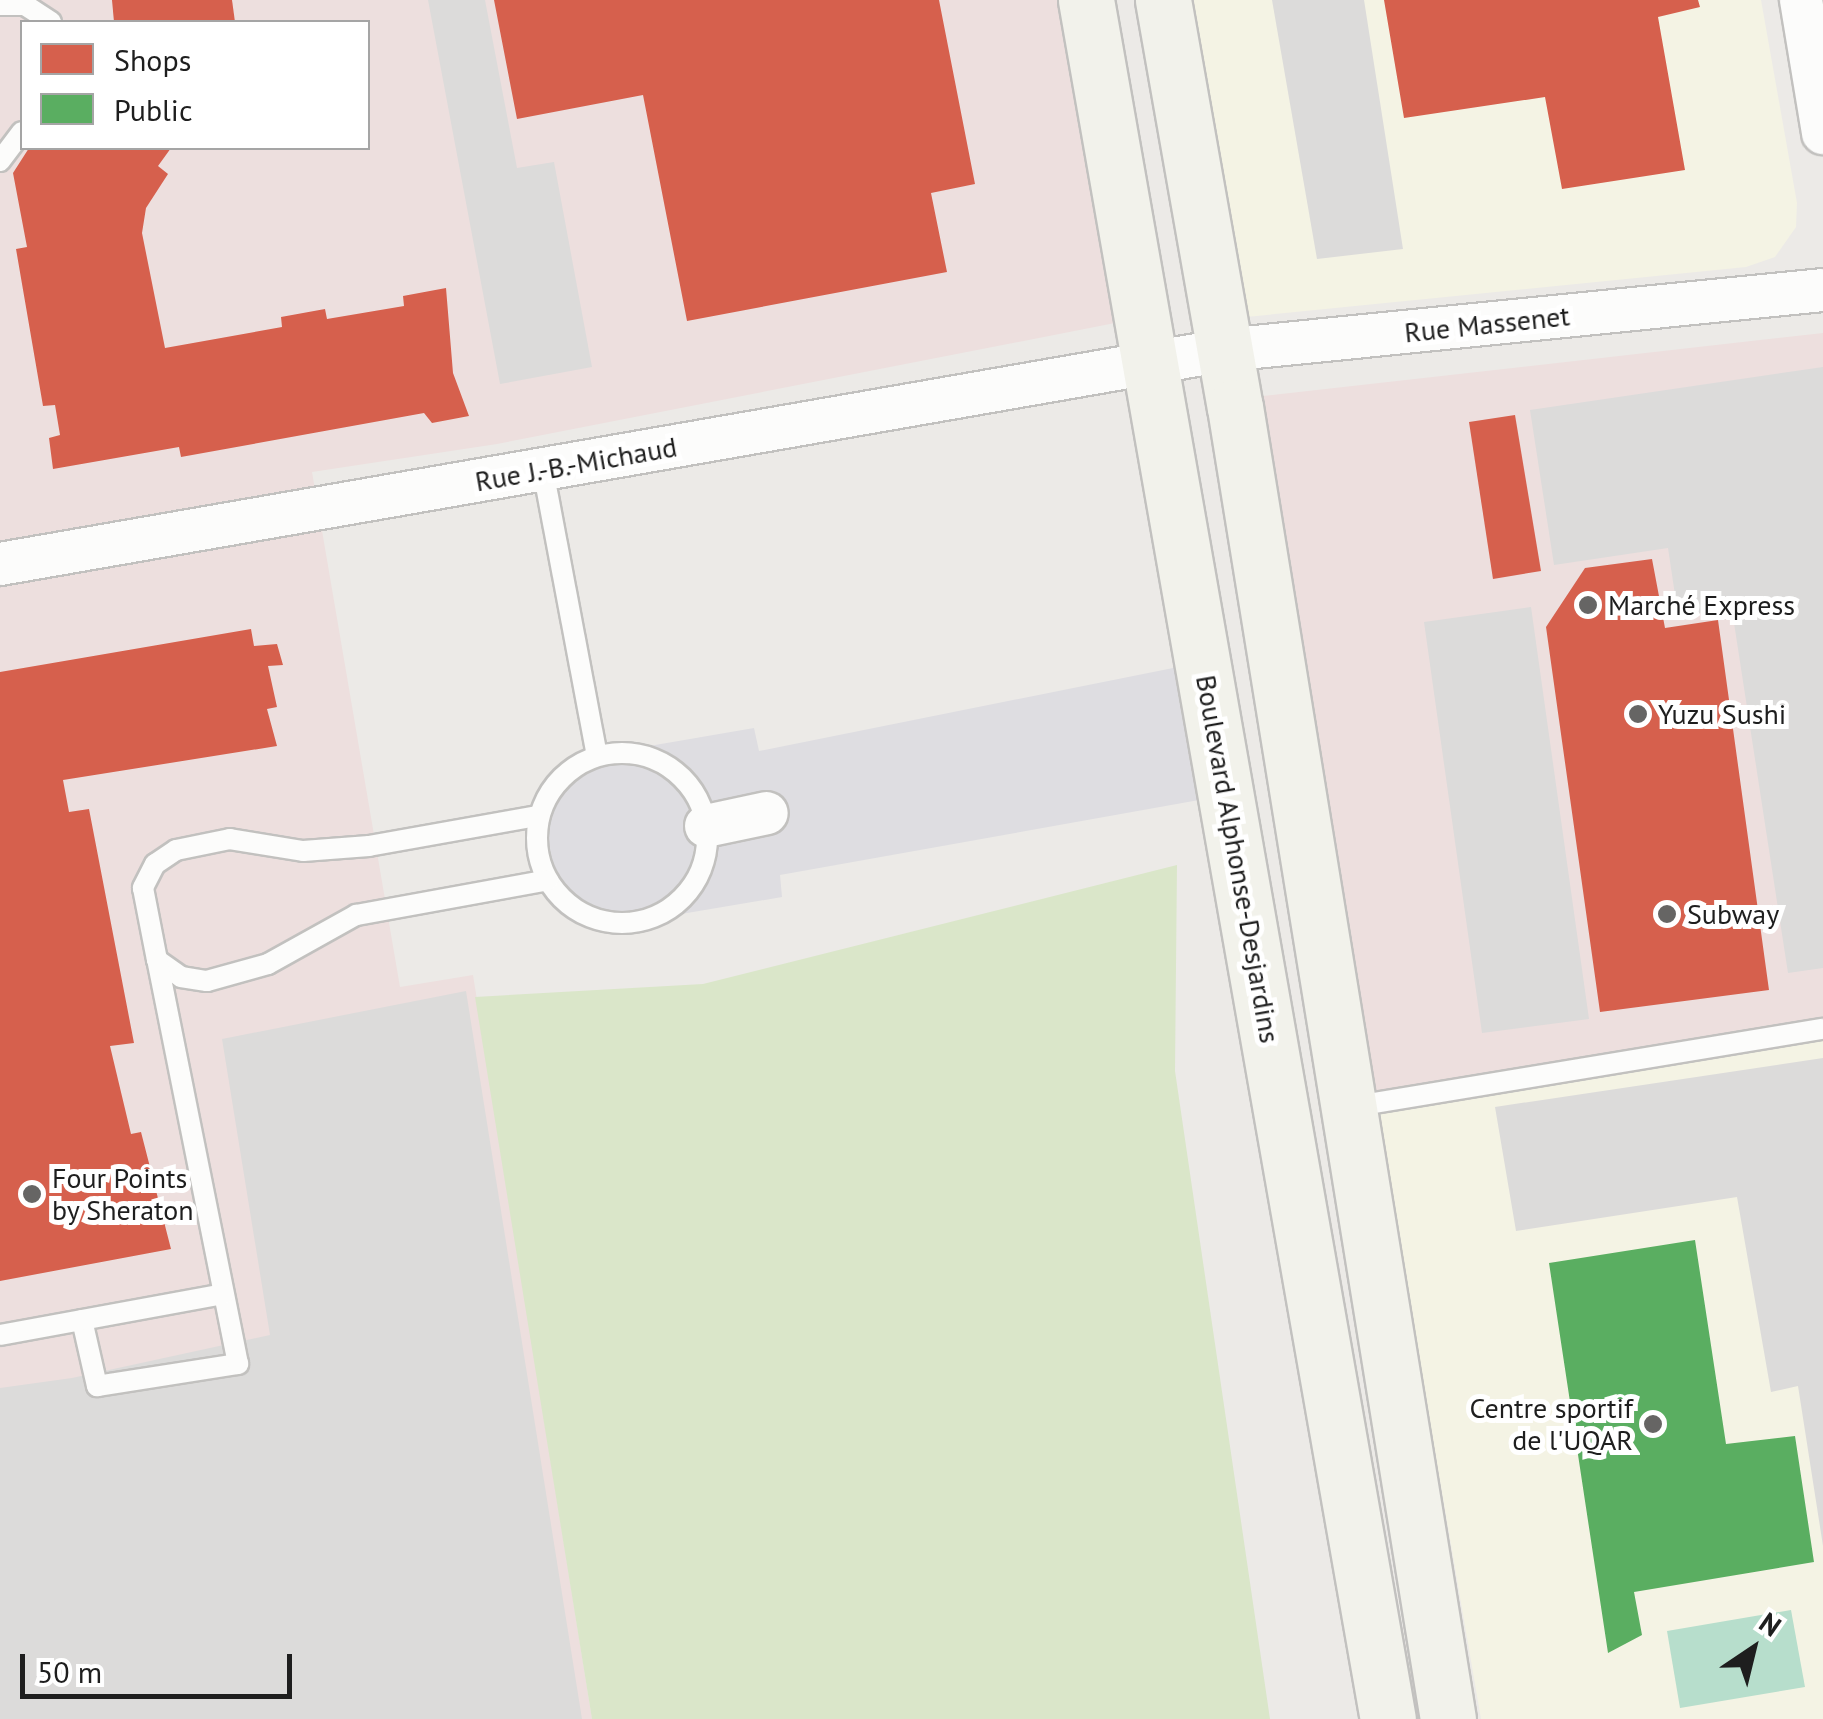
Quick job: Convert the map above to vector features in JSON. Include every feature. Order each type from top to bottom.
[{"type":"main road","name":"Boulevard Alphonse-Desjardins","points":[[1086,0],[1388,1719]]},
{"type":"main road","points":[[1163,0],[1225,350],[1448,1719]]},
{"type":"street","points":[[1800,0],[1823,133]]},
{"type":"street","name":"Rue Massenet","points":[[1152,362],[1225,350],[1823,290]]},
{"type":"street","name":"Rue J.-B.-Michaud","points":[[0,564],[1152,362]]},
{"type":"street","points":[[706,826],[767,813]]},
{"type":"lane","points":[[0,5],[25,6],[48,20]]},
{"type":"lane","points":[[0,161],[20,135]]},
{"type":"lane","points":[[543,470],[597,755]]},
{"type":"lane","points":[[617,751],[664,764],[686,781],[701,805],[706,826],[705,861],[694,886],[675,906],[650,920],[622,924],[594,920],[569,906],[548,880],[536,847],[537,816],[565,774],[597,755],[617,751]]},
{"type":"lane","points":[[82,1320],[97,1386],[238,1364],[143,888],[155,864],[176,850],[230,838],[304,851],[368,846],[537,816]]},
{"type":"lane","points":[[157,960],[194,979],[239,976],[356,915],[548,880]]},
{"type":"lane","points":[[1348,1108],[1823,1028]]},
{"type":"lane","points":[[0,1335],[223,1294]]},
{"type":"shaded area","points":[[0,0],[1059,0],[1115,323],[497,444],[312,472],[400,987],[473,975],[592,1719],[0,1719]]},
{"type":"shaded area","points":[[428,0],[485,0],[517,168],[554,162],[592,367],[500,384]]},
{"type":"shaded area","points":[[1187,0],[1761,0],[1797,203],[1796,227],[1775,257],[1746,267],[1236,318]]},
{"type":"shaded area","points":[[1272,0],[1364,0],[1403,249],[1317,259]]},
{"type":"shaded area","points":[[1823,333],[1823,1029],[1375,1103],[1254,397]]},
{"type":"shaded area","points":[[1823,367],[1823,968],[1788,973],[1732,610],[1678,615],[1668,548],[1554,565],[1530,410]]},
{"type":"shaded area","points":[[1531,607],[1589,1019],[1482,1033],[1424,622]]},
{"type":"shaded area","points":[[1203,662],[1227,795],[780,875],[782,897],[622,924],[594,920],[569,907],[548,880],[536,847],[537,816],[549,793],[565,774],[597,755],[754,728],[759,751]]},
{"type":"shaded area","points":[[466,991],[582,1719],[0,1719],[0,1388],[72,1378],[270,1335],[222,1039]]},
{"type":"shaded area","points":[[1823,1029],[1823,1719],[1481,1719],[1375,1103]]},
{"type":"shaded area","points":[[1823,1058],[1823,1546],[1798,1386],[1771,1392],[1737,1197],[1516,1231],[1495,1107]]},
{"type":"green space","points":[[1177,865],[1175,1071],[1270,1719],[592,1719],[475,997],[703,984]]},
{"type":"green space","points":[[1791,1610],[1805,1687],[1680,1708],[1667,1631]]},
{"type":"building: Shops","points":[[112,0],[232,0],[235,20],[114,20]]},
{"type":"building: Shops","points":[[494,0],[939,0],[975,184],[931,193],[947,272],[687,321],[643,95],[517,119]]},
{"type":"building: Shops","points":[[1384,0],[1698,0],[1700,7],[1658,17],[1685,170],[1562,189],[1545,97],[1404,118]]},
{"type":"building: Shops","points":[[28,150],[170,150],[158,166],[168,174],[146,208],[142,233],[165,348],[282,327],[281,317],[325,309],[327,319],[404,306],[403,296],[446,288],[453,373],[469,416],[432,423],[424,413],[181,457],[179,447],[53,469],[49,438],[60,435],[55,405],[43,406],[16,249],[27,247],[13,173]]},
{"type":"building: Shops","points":[[1515,415],[1541,571],[1493,579],[1469,422]]},
{"type":"building: Shops","points":[[1652,559],[1665,628],[1718,620],[1769,990],[1600,1012],[1546,627],[1585,568]]},
{"type":"building: Shops","points":[[251,629],[254,646],[277,644],[283,665],[268,666],[277,707],[267,709],[277,746],[63,780],[69,812],[89,809],[134,1043],[110,1046],[131,1134],[141,1132],[171,1249],[0,1281],[0,672]]},
{"type":"building: Public","points":[[1695,1240],[1726,1444],[1795,1436],[1814,1562],[1634,1592],[1642,1635],[1608,1653],[1549,1263]]},
{"type":"place","name":"Marché Express","points":[[1588,605]]},
{"type":"place","name":"Yuzu Sushi","points":[[1638,714]]},
{"type":"place","name":"Subway","points":[[1667,914]]},
{"type":"place","name":"Four Points by Sheraton","points":[[32,1194]]},
{"type":"place","name":"Centre sportif de l'UQAR","points":[[1653,1424]]}]
